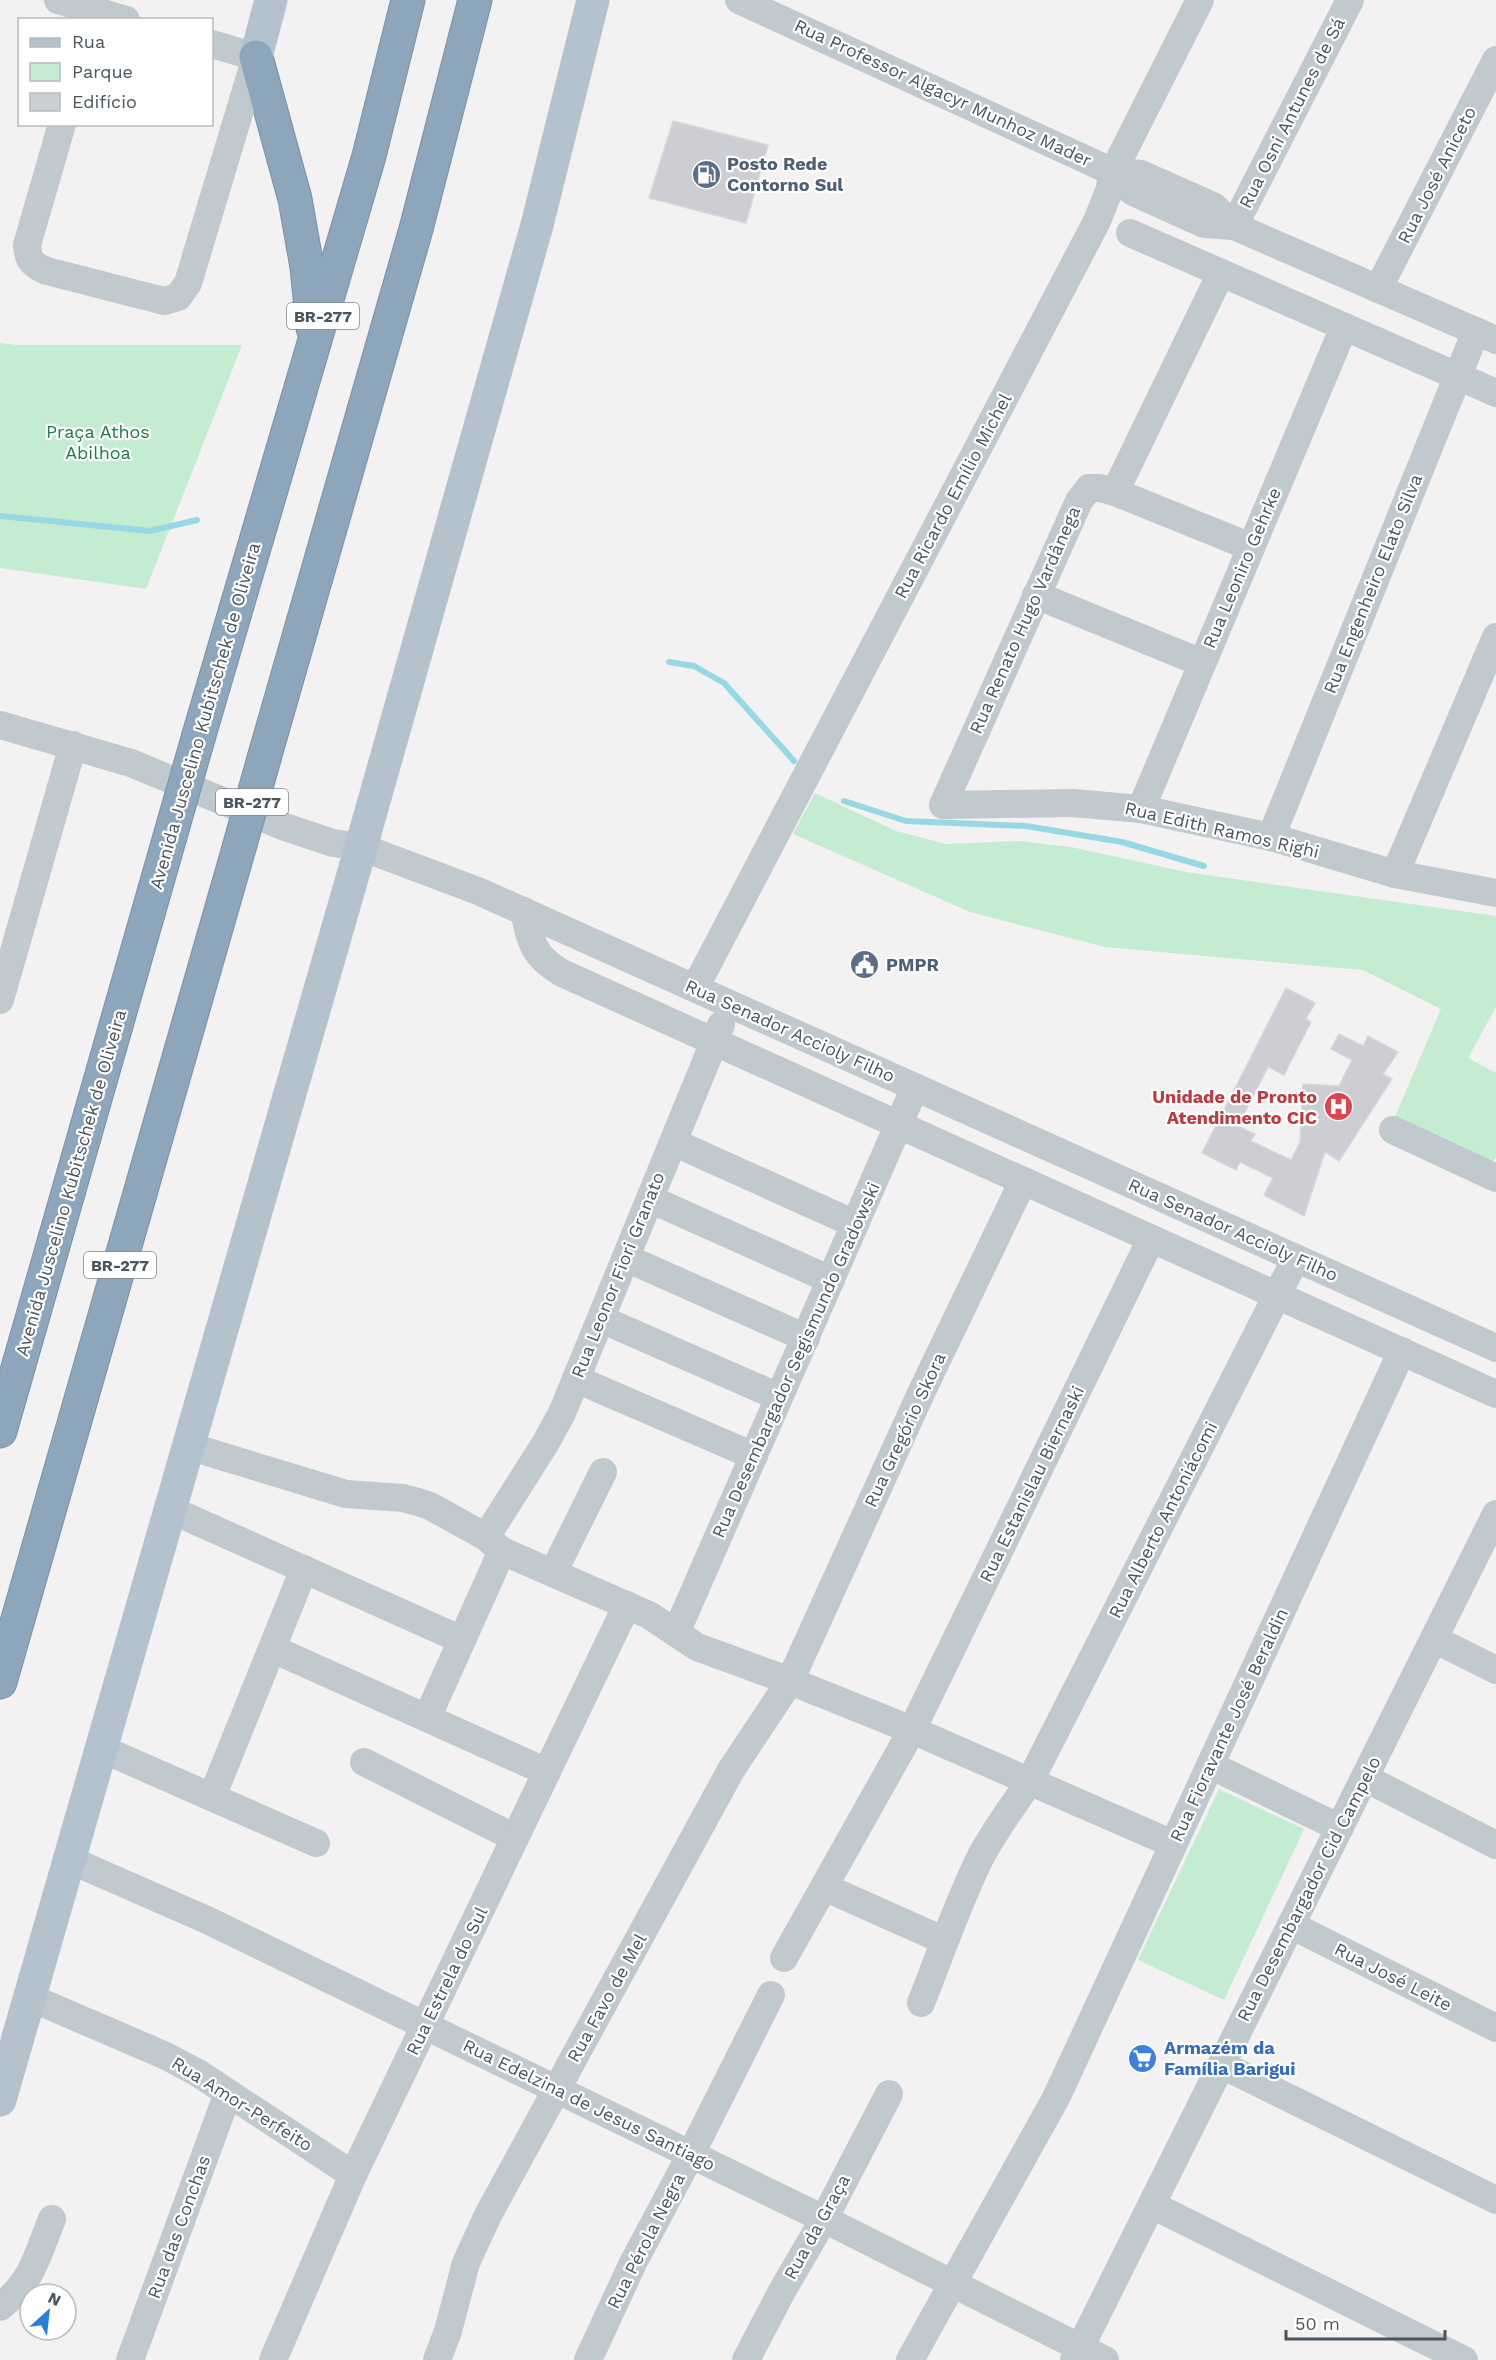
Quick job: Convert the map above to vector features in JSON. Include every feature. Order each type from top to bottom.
[{"type":"highway","name":"Avenida Juscelino Kubitschek de Oliveira","points":[[0,1431],[199,735],[369,156],[408,0]]},
{"type":"highway","name":"BR-277","points":[[0,1682],[416,229],[475,0]]},
{"type":"highway","points":[[256,57],[302,232],[314,345]]},
{"type":"main road","points":[[256,57],[271,0]]},
{"type":"main road","points":[[0,2100],[361,847],[537,225],[593,0]]},
{"type":"street","points":[[58,0],[94,15],[113,18]]},
{"type":"street","name":"Rua Professor Algacyr Munhoz Mader","points":[[739,0],[1113,172],[1141,174],[1213,206],[1234,226],[1486,336]]},
{"type":"street","name":"Rua Ricardo Emílio Michel","points":[[695,988],[1097,221],[1113,172],[1200,0]]},
{"type":"street","name":"Rua Osni Antunes de Sá","points":[[1234,226],[1350,0]]},
{"type":"street","points":[[61,126],[27,245],[31,262],[47,271],[164,301],[178,297],[188,284],[256,57],[213,44]]},
{"type":"street","name":"Rua José Aniceto","points":[[1378,289],[1496,60]]},
{"type":"street","points":[[1130,233],[1496,393]]},
{"type":"street","points":[[1221,273],[1115,492],[1251,547]]},
{"type":"street","name":"Rua Leoniro Gehrke","points":[[1141,809],[1344,327]]},
{"type":"street","name":"Rua Engenheiro Elato Silva","points":[[1271,837],[1458,377],[1486,336]]},
{"type":"street","name":"Rua Renato Hugo Vardânega","points":[[943,805],[1083,494],[1089,488],[1115,492]]},
{"type":"street","points":[[1036,596],[1202,663]]},
{"type":"street","points":[[1395,874],[1496,638]]},
{"type":"street","name":"Rua Senador Accioly Filho","points":[[0,725],[131,763],[311,837],[361,847],[524,911],[1496,1348]]},
{"type":"street","points":[[0,1000],[72,745]]},
{"type":"street","name":"Rua Edith Ramos Righi","points":[[943,805],[1073,803],[1141,809],[1271,837],[1395,874],[1496,893]]},
{"type":"street","points":[[524,911],[531,940],[538,955],[562,973],[1496,1394]]},
{"type":"street","name":"Rua Leonor Fiori Granato","points":[[427,1718],[462,1640],[494,1544],[576,1379],[730,1003]]},
{"type":"street","name":"Rua Desembargador Segismundo Gradowski","points":[[676,1633],[915,1087]]},
{"type":"street","points":[[1393,1130],[1496,1178]]},
{"type":"street","points":[[673,1142],[855,1224]]},
{"type":"street","name":"Rua Gregório Skora","points":[[790,1681],[917,1401],[1023,1181]]},
{"type":"street","points":[[650,1200],[831,1280]]},
{"type":"street","name":"Rua Estanislau Biernaski","points":[[784,1958],[912,1730],[1151,1239]]},
{"type":"street","points":[[626,1258],[806,1338]]},
{"type":"street","name":"Rua Alberto Antoniácomi","points":[[921,2003],[981,1857],[998,1827],[1030,1781],[1296,1258]]},
{"type":"street","points":[[601,1319],[779,1397]]},
{"type":"street","name":"Rua Fioravante José Beraldin","points":[[910,2360],[1056,2098],[1402,1351]]},
{"type":"street","points":[[576,1379],[754,1456]]},
{"type":"street","points":[[188,1446],[346,1494],[403,1498],[430,1506],[494,1544],[649,1615],[697,1647],[912,1730],[1173,1844]]},
{"type":"street","points":[[553,1573],[603,1472]]},
{"type":"street","points":[[169,1509],[462,1640]]},
{"type":"street","name":"Rua Desembargador Cid Campelo","points":[[1087,2356],[1152,2205],[1496,1514]]},
{"type":"street","points":[[212,1797],[304,1569]]},
{"type":"street","name":"Rua Estrela do Sul","points":[[273,2360],[353,2175],[627,1605]]},
{"type":"street","points":[[1434,1639],[1496,1670]]},
{"type":"street","points":[[273,1649],[547,1772]]},
{"type":"street","name":"Rua Favo de Mel","points":[[437,2360],[448,2331],[460,2283],[478,2237],[731,1770],[790,1681]]},
{"type":"street","points":[[100,1748],[316,1843]]},
{"type":"street","points":[[364,1762],[515,1838]]},
{"type":"street","points":[[1210,1765],[1340,1828]]},
{"type":"street","points":[[1365,1778],[1496,1845]]},
{"type":"street","name":"Rua Edelzina de Jesus Santiago","points":[[68,1859],[207,1920],[824,2218],[952,2283],[1087,2356]]},
{"type":"street","points":[[824,1887],[945,1941]]},
{"type":"street","name":"Rua José Leite","points":[[1291,1925],[1496,2028]]},
{"type":"street","name":"Rua Pérola Negra","points":[[588,2360],[633,2263],[771,1995]]},
{"type":"street","name":"Rua Amor-Perfeito","points":[[29,1996],[166,2056],[198,2073],[353,2175]]},
{"type":"street","points":[[1222,2065],[1494,2194]]},
{"type":"street","name":"Rua das Conchas","points":[[130,2360],[228,2093]]},
{"type":"street","name":"Rua da Graça","points":[[746,2360],[889,2094]]},
{"type":"street","points":[[1152,2205],[1464,2360]]},
{"type":"street","points":[[0,2307],[19,2291],[28,2279],[52,2219]]},
{"type":"green space","name":"Praça Athos Abilhoa","points":[[0,343],[17,345],[242,345],[146,589],[0,568]]},
{"type":"green space","points":[[815,793],[896,831],[946,844],[1019,841],[1071,847],[1186,872],[1496,916],[1496,1007],[1468,1058],[1496,1073],[1496,1157],[1492,1165],[1394,1119],[1441,1009],[1363,970],[1105,947],[970,912],[793,834]]},
{"type":"green space","points":[[1219,1789],[1304,1829],[1224,2000],[1138,1960]]},
{"type":"building","points":[[673,121],[768,145],[746,223],[649,198]]},
{"type":"building","name":"Unidade de Pronto Atendimento CIC","points":[[1286,988],[1315,1003],[1306,1019],[1311,1022],[1284,1075],[1268,1067],[1238,1126],[1255,1134],[1251,1141],[1291,1160],[1300,1142],[1303,1084],[1339,1086],[1352,1060],[1331,1049],[1339,1034],[1363,1046],[1368,1036],[1398,1052],[1383,1074],[1392,1079],[1339,1161],[1325,1152],[1304,1216],[1264,1195],[1273,1178],[1240,1162],[1236,1170],[1202,1153]]},
{"type":"waterway","points":[[0,516],[150,531],[197,520]]},
{"type":"waterway","points":[[669,662],[694,666],[724,683],[794,761]]},
{"type":"waterway","points":[[844,801],[906,821],[1026,826],[1122,842],[1204,866]]},
{"type":"place","name":"Posto Rede Contorno Sul","points":[[706,174]]},
{"type":"place","name":"PMPR","points":[[865,965]]},
{"type":"place","name":"Unidade de Pronto Atendimento CIC","points":[[1338,1107]]},
{"type":"place","name":"Armazém da Família Barigui","points":[[1143,2058]]}]
